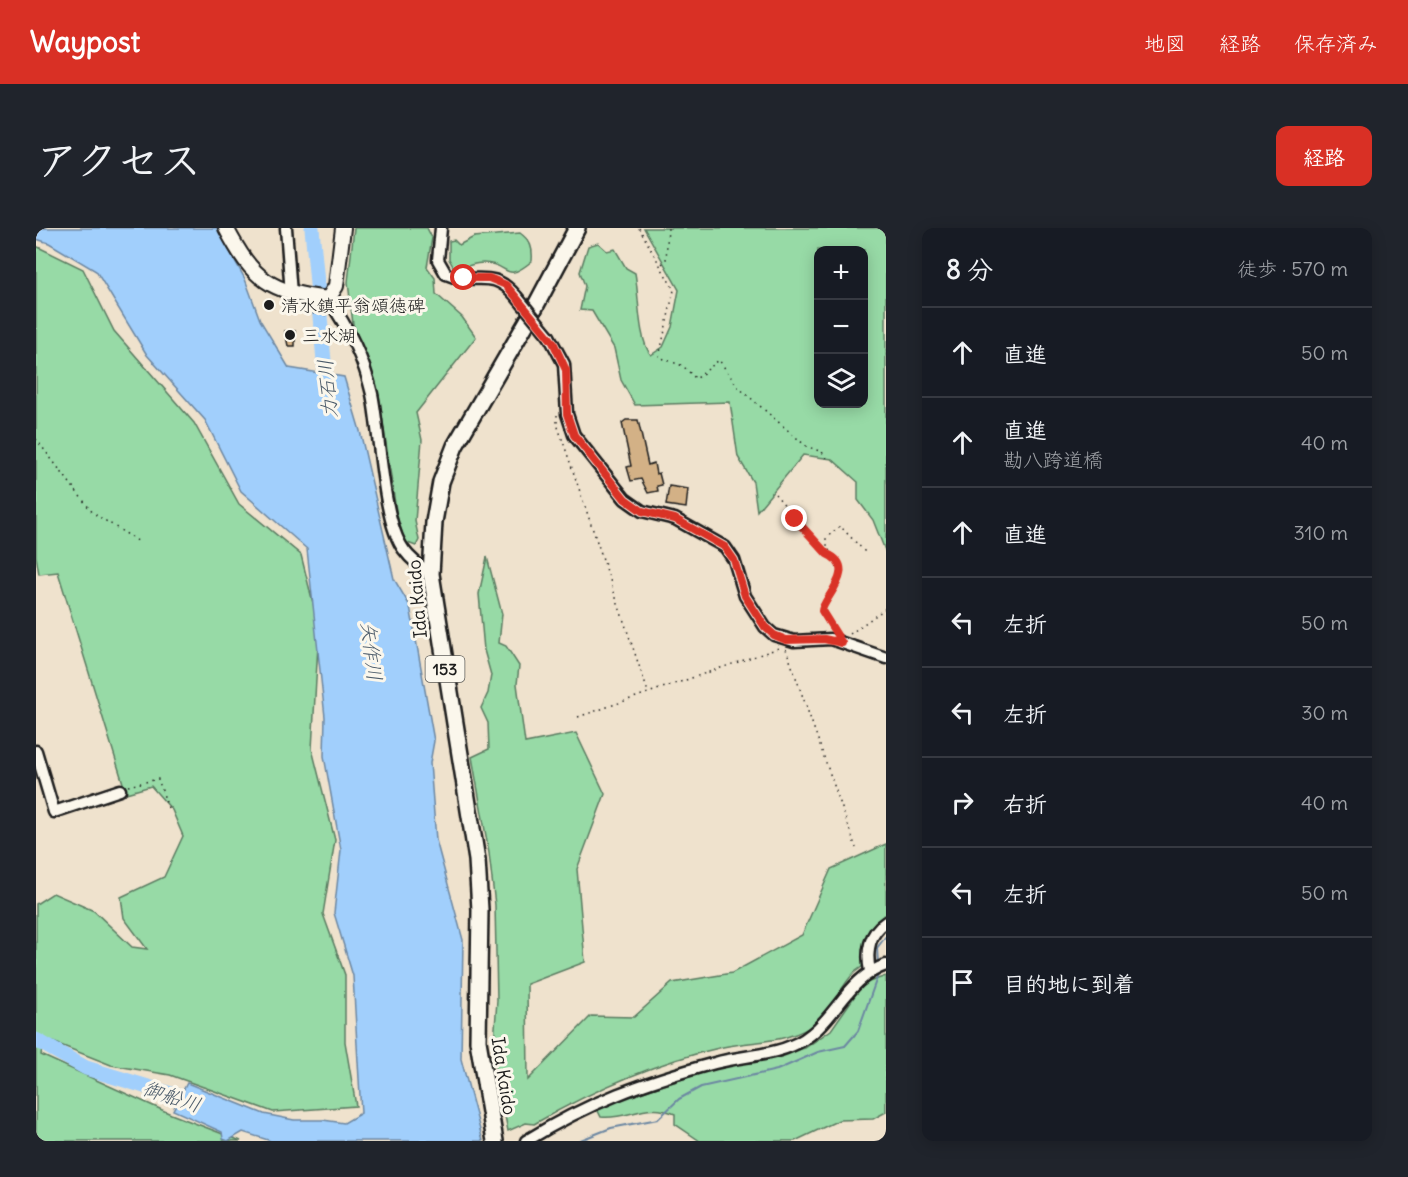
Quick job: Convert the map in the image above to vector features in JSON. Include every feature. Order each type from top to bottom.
[{"type":"highway","name":"Ida Kaido","points":[[495,1141],[478,1041],[480,909],[477,860],[431,574],[434,522],[441,482],[454,446],[527,322],[577,228]]},
{"type":"main road","points":[[226,228],[249,266],[268,283],[293,295],[328,299],[336,286],[343,228]]},
{"type":"street","points":[[286,228],[293,295]]},
{"type":"street","points":[[441,228],[438,260],[446,274],[464,278],[495,279],[506,285],[549,336],[564,364],[568,421],[580,444],[630,503],[642,511],[675,519],[725,547],[734,560],[745,596],[761,622],[785,643],[824,639],[886,658]]},
{"type":"street","points":[[328,299],[359,355],[371,390],[389,508],[399,543],[410,558],[431,574]]},
{"type":"street","points":[[36,751],[54,812],[120,790]]},
{"type":"street","points":[[871,970],[867,958],[873,934],[886,922]]},
{"type":"street","points":[[526,1141],[570,1114],[611,1095],[717,1062],[791,1047],[818,1031],[847,992],[871,970],[886,964]]},
{"type":"path","points":[[639,228],[674,290],[659,357],[683,366],[696,379],[718,360],[738,387],[806,446],[822,452],[828,459]]},
{"type":"path","points":[[661,265],[666,260],[668,228]]},
{"type":"path","points":[[298,312],[329,315]]},
{"type":"path","points":[[557,414],[557,424],[649,693]]},
{"type":"path","points":[[36,439],[93,513],[141,543]]},
{"type":"path","points":[[775,494],[827,554],[833,556]]},
{"type":"path","points":[[867,554],[840,526],[826,538],[838,567],[839,577],[832,595],[822,606],[822,611],[842,643],[886,608]]},
{"type":"path","points":[[578,717],[785,643],[856,848]]},
{"type":"path","points":[[120,790],[140,782],[158,779],[169,811]]},
{"type":"green space","points":[[354,228],[427,228],[432,238],[427,267],[435,278],[436,294],[462,317],[476,337],[416,413],[422,440],[415,521],[419,540],[416,546],[405,542],[397,517],[379,396],[353,324],[348,282]]},
{"type":"green space","points":[[644,228],[886,228],[886,553],[873,520],[858,500],[858,482],[832,459],[803,455],[757,511],[753,482],[738,457],[730,402],[635,405],[621,380],[614,348],[592,311],[580,310],[585,286],[580,272],[588,246],[598,243],[607,251],[615,249],[626,268],[635,273],[641,328],[651,355],[663,347],[672,327],[679,290]]},
{"type":"green space","points":[[520,233],[530,245],[532,261],[516,271],[511,272],[492,264],[483,263],[454,268],[449,259],[449,241],[454,240],[459,245],[474,237]]},
{"type":"green space","points":[[36,246],[83,269],[114,331],[194,423],[239,504],[301,555],[319,627],[312,749],[335,840],[323,914],[345,975],[345,1042],[356,1106],[273,1112],[170,1075],[111,1065],[43,1038],[41,1055],[171,1114],[241,1141],[36,1141],[36,904],[53,893],[94,911],[132,947],[147,949],[124,918],[121,897],[164,877],[183,836],[172,810],[151,786],[126,793],[58,572],[39,574],[36,556]]},
{"type":"green space","points":[[487,557],[502,614],[499,643],[506,646],[519,666],[517,684],[525,743],[576,733],[605,794],[577,869],[585,962],[527,984],[528,1080],[591,1016],[634,1017],[672,983],[732,973],[802,935],[831,869],[886,844],[886,926],[877,938],[866,963],[849,979],[818,1021],[796,1034],[773,1040],[723,1047],[649,1069],[579,1100],[534,1124],[526,1123],[508,1131],[493,1056],[497,1000],[495,905],[489,853],[472,757],[489,749],[488,723],[481,708],[488,693],[491,675],[484,650],[479,594]]},
{"type":"green space","points":[[886,976],[886,1112],[873,1119],[839,1120],[795,1141],[700,1141],[675,1124],[675,1114],[655,1109],[601,1117],[596,1107],[714,1069],[805,1048],[831,1030],[863,984]]},
{"type":"water","name":"矢作川","points":[[36,228],[217,228],[245,279],[260,320],[289,368],[344,377],[360,431],[394,579],[410,606],[434,741],[430,763],[436,840],[463,940],[461,1059],[483,1141],[271,1141],[243,1132],[228,1141],[223,1139],[222,1132],[173,1110],[187,1083],[264,1114],[294,1120],[344,1123],[361,1113],[353,976],[334,913],[341,850],[324,756],[325,717],[307,549],[241,491],[205,420],[147,355],[96,271],[49,243],[36,239]]},
{"type":"building","name":"三水湖","points":[[285,331],[295,331],[295,346],[288,346]]},
{"type":"building","points":[[626,420],[638,420],[648,465],[654,463],[656,474],[659,473],[662,485],[657,486],[658,491],[648,493],[641,479],[631,481],[627,467],[631,466],[622,423]]},
{"type":"building","points":[[669,486],[688,489],[686,508],[666,505]]},
{"type":"waterway","name":"力石川","points":[[312,228],[327,394]]},
{"type":"waterway","points":[[878,964],[877,948],[886,936]]},
{"type":"waterway","points":[[578,1141],[611,1128],[658,1119],[679,1099],[701,1087],[777,1070],[818,1052],[845,1046],[858,1031],[879,972]]},
{"type":"waterway","name":"御船川","points":[[36,1040],[86,1068],[200,1103]]},
{"type":"place","name":"清水鎮平翁頌徳碑","points":[[269,305]]},
{"type":"place","name":"三水湖","points":[[290,335]]},
{"type":"route","points":[[464,278],[489,278],[506,285],[557,347],[566,370],[566,407],[568,421],[574,435],[625,499],[642,511],[675,519],[729,550],[745,596],[765,627],[774,635],[794,641],[831,639],[842,643],[822,611],[822,606],[837,586],[838,567],[833,556],[827,554],[804,525],[795,519]]}]
